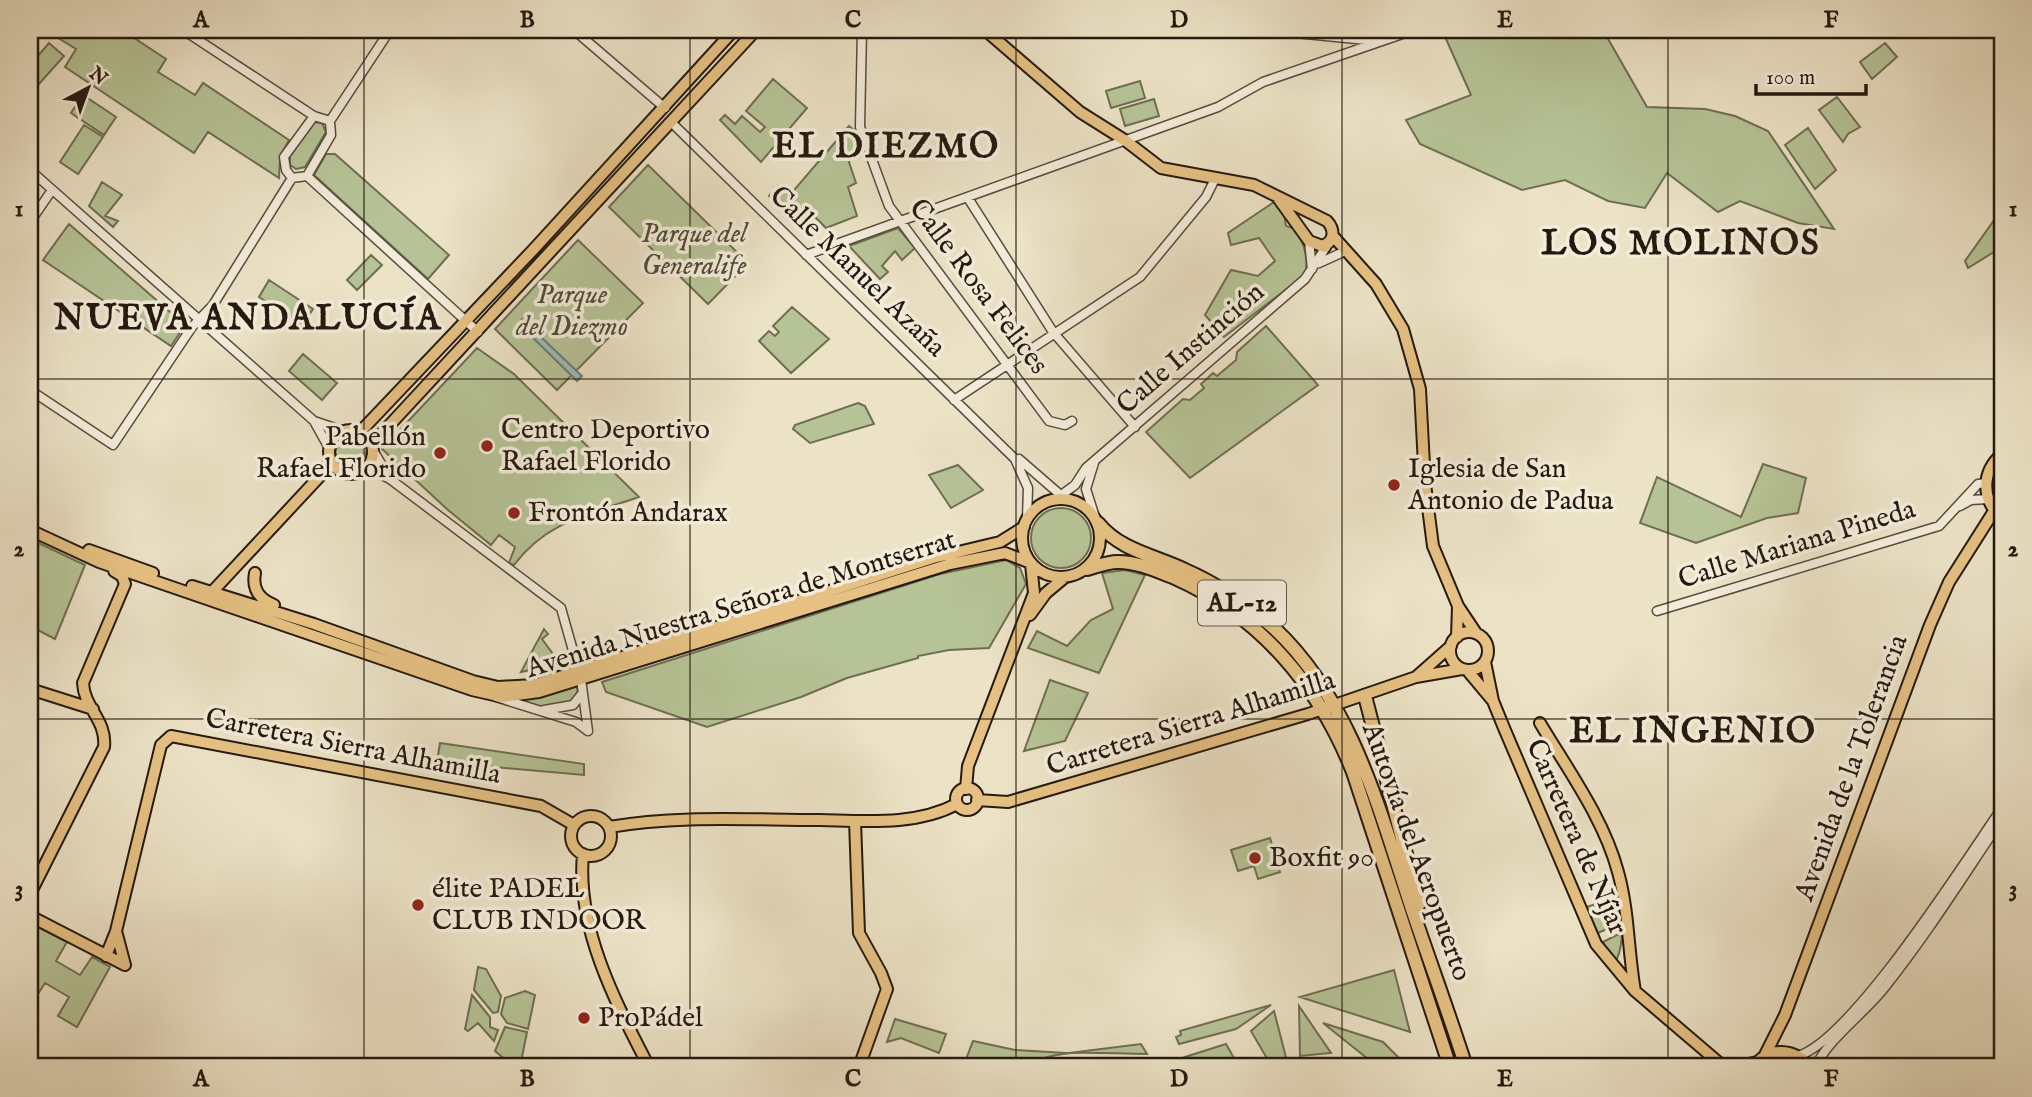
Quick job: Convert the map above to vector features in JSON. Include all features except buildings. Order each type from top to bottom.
[{"type":"highway","name":"Autovía del Aeropuerto","points":[[1096,520],[1124,546],[1190,572],[1246,606],[1296,651],[1366,771],[1466,1067]]},
{"type":"highway","name":"Autovía del Aeropuerto","points":[[1087,569],[1113,562],[1137,564],[1174,578],[1216,600],[1279,650],[1328,708],[1353,772],[1450,1067]]},
{"type":"highway","points":[[1365,696],[1441,989]]},
{"type":"main road","points":[[360,432],[665,108],[734,30]]},
{"type":"main road","points":[[372,447],[360,432],[344,431],[334,438],[329,448],[331,460],[343,473],[351,475],[362,471],[370,463],[372,447],[756,30]]},
{"type":"main road","points":[[985,30],[1080,112],[1126,141],[1161,168],[1254,185],[1331,226],[1320,242]]},
{"type":"main road","points":[[1278,198],[1320,242],[1353,260]]},
{"type":"main road","points":[[1321,219],[1309,223],[1320,242],[1353,260],[1376,284],[1392,307],[1412,357],[1420,390],[1430,530],[1436,558],[1458,606],[1488,647],[1485,662],[1476,669],[1465,670],[1452,660],[1458,606]]},
{"type":"main road","points":[[1998,514],[1988,499],[1986,483],[1990,468],[2002,454]]},
{"type":"main road","points":[[212,592],[321,475],[331,460]]},
{"type":"main road","points":[[966,789],[968,766],[1034,590],[1031,563],[1023,546],[1025,523],[1041,505],[1061,498],[1081,504],[1096,520],[1100,548],[1087,569],[1065,577],[1046,593],[1022,625]]},
{"type":"main road","name":"Avenida de la Tolerancia","points":[[1758,1062],[1782,1021],[1926,635],[1949,582],[1978,537],[1998,514]]},
{"type":"main road","name":"Avenida Nuestra Señora de Montserrat","points":[[30,523],[89,550],[498,687],[534,685],[580,674],[950,564],[1005,553],[1031,563]]},
{"type":"main road","name":"Avenida Nuestra Señora de Montserrat","points":[[30,530],[99,562],[493,696],[524,695],[580,674],[933,558],[997,543],[1025,523]]},
{"type":"main road","points":[[1978,537],[2002,525]]},
{"type":"main road","points":[[99,562],[120,574],[125,583]]},
{"type":"main road","points":[[1031,563],[1048,575],[1065,577]]},
{"type":"main road","points":[[255,573],[255,589],[262,599],[304,616],[314,624]]},
{"type":"main road","points":[[30,894],[104,747],[103,724],[84,695],[83,681],[125,583],[131,580],[153,585],[159,582]]},
{"type":"main road","points":[[1454,642],[1467,632],[1476,633]]},
{"type":"main road","name":"Carretera Sierra Alhamilla","points":[[1416,677],[1454,642]]},
{"type":"main road","name":"Carretera de Níjar","points":[[1485,662],[1493,701],[1590,933],[1615,971],[1712,1059],[1724,1066],[1740,1066],[1794,1054]]},
{"type":"main road","name":"Carretera Sierra Alhamilla","points":[[977,800],[1008,802],[1328,708],[1416,677],[1465,670]]},
{"type":"main road","name":"Carretera de Níjar","points":[[1465,670],[1493,701]]},
{"type":"main road","points":[[30,689],[93,709]]},
{"type":"main road","points":[[1540,723],[1614,856],[1625,905],[1634,990]]},
{"type":"main road","name":"Carretera Sierra Alhamilla","points":[[116,931],[161,745],[171,736],[541,806],[574,825]]},
{"type":"main road","points":[[609,827],[641,821],[855,821],[933,816],[957,804],[970,809],[977,800],[974,792],[966,789],[958,793],[957,804]]},
{"type":"main road","points":[[594,816],[609,827],[611,836],[606,849],[593,856],[583,854],[571,840],[574,825],[585,817],[594,816]]},
{"type":"main road","points":[[855,821],[859,933],[885,980],[885,999],[859,1067]]},
{"type":"main road","points":[[583,854],[583,892],[595,939],[628,1027],[649,1067]]},
{"type":"main road","points":[[30,916],[125,965],[116,931]]},
{"type":"main road","points":[[106,956],[116,931]]},
{"type":"main road","points":[[1615,971],[1629,946]]},
{"type":"main road","points":[[1782,1021],[1780,1038],[1794,1054],[1812,1067]]},
{"type":"street","points":[[183,30],[314,116],[330,121]]},
{"type":"street","points":[[307,176],[331,135],[330,121],[390,30]]},
{"type":"street","points":[[574,30],[665,108]]},
{"type":"street","name":"Calle Rosa Felices","points":[[862,30],[860,127],[889,206],[1049,421],[1065,425],[1072,421]]},
{"type":"street","points":[[1264,30],[1379,42]]},
{"type":"street","points":[[806,255],[1218,107],[1263,82],[1414,30]]},
{"type":"street","points":[[292,178],[286,170],[284,157],[314,116]]},
{"type":"street","name":"Calle Manuel Azaña","points":[[672,123],[954,400],[1061,498]]},
{"type":"street","points":[[30,170],[314,421],[329,448]]},
{"type":"street","points":[[292,178],[307,176]]},
{"type":"street","points":[[307,176],[478,332]]},
{"type":"street","points":[[30,390],[113,445],[192,327],[213,305],[292,178]]},
{"type":"street","points":[[954,400],[1053,332],[1140,277],[1206,197],[1215,179]]},
{"type":"street","points":[[30,222],[52,190]]},
{"type":"street","points":[[968,198],[1053,332],[1135,427]]},
{"type":"street","points":[[1314,267],[1320,242]]},
{"type":"street","name":"Calle Instinción","points":[[1061,498],[1075,485],[1086,468],[1305,279],[1314,267],[1320,242]]},
{"type":"street","name":"Calle Instinción","points":[[1314,267],[1341,253]]},
{"type":"street","points":[[314,421],[344,431]]},
{"type":"street","points":[[372,447],[390,479]]},
{"type":"street","name":"Calle Manuel Azaña","points":[[1010,453],[1028,485],[1025,523]]},
{"type":"street","points":[[1096,461],[1086,489],[1096,520]]},
{"type":"street","points":[[362,471],[374,471],[390,479],[561,608],[580,674],[589,731],[576,722],[493,696]]},
{"type":"street","name":"Calle Mariana Pineda","points":[[1657,611],[1939,526],[1978,484],[1986,483]]},
{"type":"street","name":"Calle Mariana Pineda","points":[[1947,516],[1971,500],[1988,499]]},
{"type":"street","points":[[537,711],[566,707],[582,695]]},
{"type":"street","points":[[1794,1054],[1809,1053],[1826,1038],[1888,971],[2002,808]]},
{"type":"street","points":[[1812,1067],[1880,994],[1904,963],[2002,819]]},
{"type":"green space","points":[[45,30],[122,30],[166,59],[158,72],[195,95],[203,83],[289,140],[280,157],[279,178],[208,132],[194,153],[65,67],[76,49]]},
{"type":"green space","points":[[1442,30],[1603,30],[1647,107],[1705,109],[1735,116],[1768,131],[1834,229],[1798,223],[1740,201],[1718,212],[1667,173],[1645,208],[1608,201],[1565,180],[1522,190],[1420,144],[1406,120],[1471,95]]},
{"type":"green space","points":[[49,43],[64,56],[38,85],[30,78],[30,65]]},
{"type":"green space","points":[[1885,43],[1897,57],[1872,79],[1860,62]]},
{"type":"green space","points":[[773,79],[807,108],[761,162],[720,120],[725,115],[735,124],[742,116],[760,132],[765,127],[746,111]]},
{"type":"green space","points":[[1140,81],[1145,98],[1111,108],[1106,91]]},
{"type":"green space","points":[[83,95],[116,117],[104,135],[71,113]]},
{"type":"green space","points":[[1837,97],[1860,127],[1848,134],[1843,142],[1819,110]]},
{"type":"green space","points":[[1154,99],[1159,116],[1125,126],[1120,109]]},
{"type":"green space","points":[[313,122],[322,123],[326,132],[305,167],[296,169],[290,165],[290,156]]},
{"type":"green space","points":[[84,125],[103,137],[78,174],[60,162]]},
{"type":"green space","points":[[849,126],[855,131],[861,151],[847,156],[856,183],[848,187],[857,216],[826,228],[804,206],[792,218],[769,196],[778,186],[790,195]]},
{"type":"green space","points":[[1808,128],[1836,170],[1815,189],[1785,145]]},
{"type":"green space","points":[[326,154],[335,154],[449,255],[428,279],[314,175]]},
{"type":"green space","name":"Parque del Generalife","points":[[648,165],[748,263],[708,304],[609,207]]},
{"type":"green space","points":[[102,182],[122,195],[105,216],[118,221],[113,227],[89,206]]},
{"type":"green space","points":[[1274,202],[1283,208],[1286,226],[1296,229],[1301,240],[1306,257],[1305,275],[1224,337],[1205,315],[1231,270],[1258,276],[1275,261],[1259,238],[1231,245],[1228,233]]},
{"type":"green space","points":[[2002,209],[2002,247],[1968,268],[1965,261]]},
{"type":"green space","points":[[69,224],[185,325],[171,346],[43,260]]},
{"type":"green space","points":[[898,228],[915,248],[902,260],[895,251],[882,266],[888,272],[880,279],[849,246]]},
{"type":"green space","name":"Parque del Diezmo","points":[[578,240],[643,303],[557,390],[495,329]]},
{"type":"green space","points":[[371,255],[382,265],[357,290],[347,280]]},
{"type":"green space","points":[[269,280],[313,309],[302,325],[259,297]]},
{"type":"green space","points":[[792,307],[829,339],[791,373],[759,341],[769,331],[775,336],[779,332],[773,326]]},
{"type":"green space","points":[[1266,326],[1318,385],[1190,478],[1146,432],[1183,399],[1190,400],[1204,388],[1201,384],[1213,373],[1217,376],[1236,360],[1237,352]]},
{"type":"green space","name":"Centro Deportivo Rafael Florido","points":[[477,348],[514,374],[639,497],[587,514],[555,529],[527,550],[514,565],[509,563],[515,547],[499,535],[491,545],[448,510],[382,449]]},
{"type":"green space","points":[[303,354],[337,383],[322,400],[289,371]]},
{"type":"green space","points":[[858,403],[865,406],[874,424],[810,443],[793,429],[795,425]]},
{"type":"green space","points":[[351,435],[363,440],[367,450],[363,462],[352,467],[340,463],[335,452],[340,440]]},
{"type":"green space","points":[[1763,464],[1806,478],[1798,513],[1767,518],[1696,543],[1640,523],[1657,477],[1741,517]]},
{"type":"green space","points":[[958,465],[983,490],[951,508],[929,475]]},
{"type":"green space","points":[[1061,508],[1078,513],[1086,521],[1091,538],[1086,555],[1078,563],[1061,568],[1044,563],[1036,555],[1031,538],[1036,521],[1044,513]]},
{"type":"green space","points":[[30,539],[85,565],[55,639],[30,626]]},
{"type":"green space","points":[[1006,560],[1020,568],[1026,584],[989,648],[949,650],[918,656],[707,727],[606,692],[602,682],[940,574]]},
{"type":"green space","points":[[1125,570],[1145,575],[1099,673],[1028,648],[1037,631],[1067,646],[1091,620],[1113,609],[1102,573]]},
{"type":"green space","points":[[544,629],[548,634],[542,639],[556,658],[563,656],[563,663],[521,672]]},
{"type":"green space","points":[[1050,680],[1088,693],[1065,741],[1024,751]]},
{"type":"green space","points":[[576,684],[578,693],[574,701],[543,707],[519,700]]},
{"type":"green space","points":[[440,743],[584,764],[584,775],[437,762]]},
{"type":"green space","name":"Boxfit 90","points":[[1270,838],[1280,872],[1258,879],[1254,866],[1238,871],[1231,850]]},
{"type":"green space","points":[[1618,897],[1622,936],[1617,959],[1612,960],[1601,943],[1621,933],[1620,923],[1596,934],[1583,908]]},
{"type":"green space","points":[[34,925],[67,942],[56,961],[80,975],[92,957],[110,967],[77,1027],[58,1016],[69,997],[45,983],[33,1002],[30,1000],[30,934]]},
{"type":"green space","points":[[478,967],[486,969],[501,996],[498,1012],[493,1013],[474,990]]},
{"type":"green space","points":[[1394,970],[1410,1032],[1300,997]]},
{"type":"green space","points":[[525,991],[535,995],[528,1029],[507,1023],[501,1014],[505,998]]},
{"type":"green space","points":[[472,995],[490,1017],[490,1027],[498,1030],[494,1041],[478,1023],[468,1031],[465,1029]]},
{"type":"green space","points":[[1271,1005],[1236,1029],[1179,1044],[1176,1037],[1181,1035],[1180,1031]]},
{"type":"green space","points":[[1299,1006],[1331,1053],[1300,1056]]},
{"type":"green space","points":[[1274,1011],[1288,1065],[1318,1062],[1342,1067],[1272,1067],[1251,1031]]},
{"type":"green space","points":[[895,1019],[946,1034],[939,1053],[901,1038],[887,1042]]},
{"type":"green space","points":[[1323,1023],[1383,1042],[1408,1067],[1378,1067]]},
{"type":"green space","points":[[505,1027],[527,1032],[520,1067],[514,1067],[495,1051]]},
{"type":"green space","points":[[973,1041],[1015,1050],[1066,1053],[1141,1044],[1147,1054],[1071,1053],[995,1068],[965,1062]]},
{"type":"green space","points":[[1226,1044],[1239,1067],[1196,1067],[1185,1057]]},
{"type":"water","points":[[522,319],[582,376],[577,381],[519,324]]},
{"type":"place","name":"Centro Deportivo Rafael Florido","points":[[487,446]]},
{"type":"place","name":"Pabellón Rafael Florido","points":[[440,453]]},
{"type":"place","name":"Iglesia de San Antonio de Padua","points":[[1394,485]]},
{"type":"place","name":"Frontón Andarax","points":[[514,513]]},
{"type":"place","name":"Boxfit 90","points":[[1255,858]]},
{"type":"place","name":"élite PADEL CLUB INDOOR","points":[[418,905]]},
{"type":"place","name":"ProPádel","points":[[584,1018]]},
{"type":"district","name":"EL DIEZMO","points":[[886,147]]},
{"type":"district","name":"LOS MOLINOS","points":[[1681,244]]},
{"type":"district","name":"NUEVA ANDALUCÍA","points":[[248,319]]},
{"type":"district","name":"EL INGENIO","points":[[1693,732]]}]
